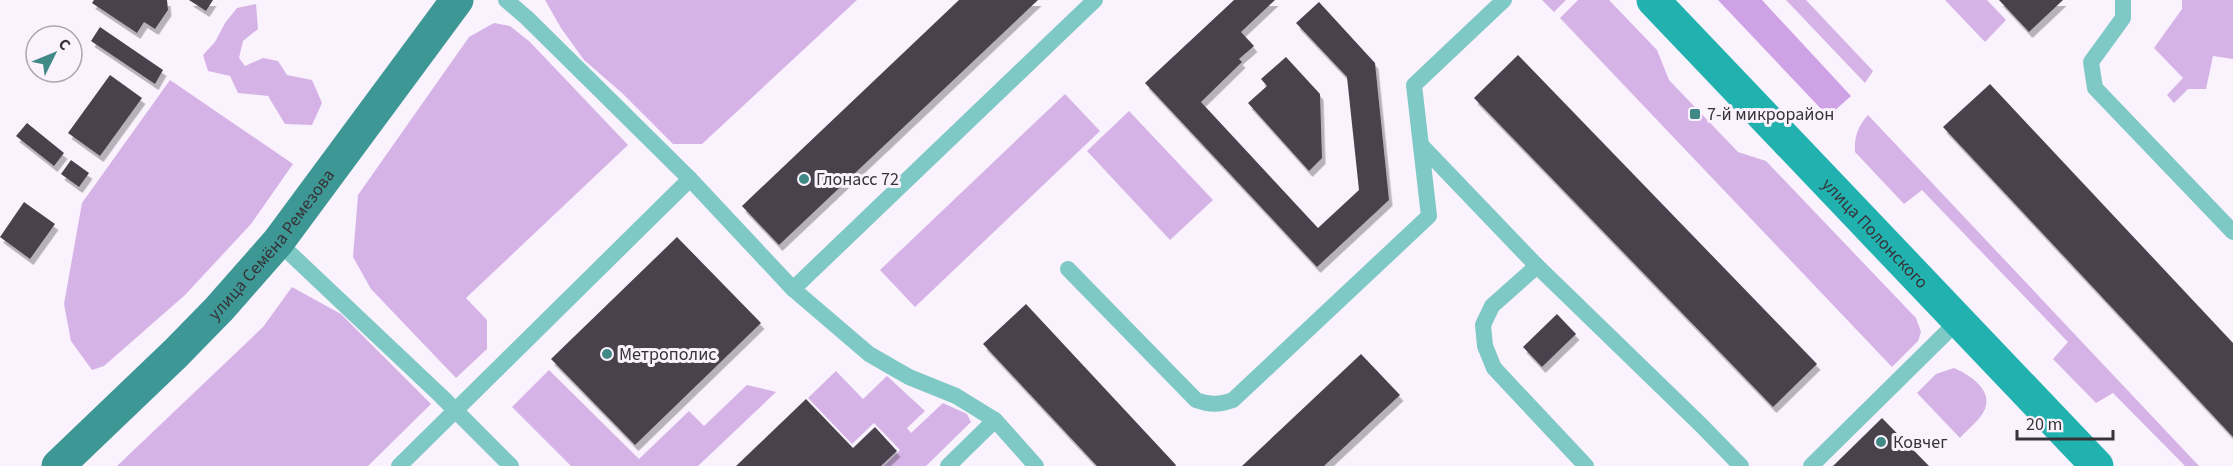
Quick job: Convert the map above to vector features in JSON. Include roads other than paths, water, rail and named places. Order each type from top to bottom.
[{"type":"main road","name":"улица Семёна Ремезова","points":[[58,466],[176,353],[219,309],[278,242],[457,0]]},
{"type":"main road","name":"улица Полонского","points":[[1653,0],[2097,466]]},
{"type":"lane","points":[[506,0],[690,179],[793,289],[869,354],[909,377],[956,396],[995,420],[1036,466]]},
{"type":"lane","points":[[793,289],[1095,0]]},
{"type":"lane","points":[[1068,269],[1196,400],[1209,405],[1233,400],[1429,216],[1414,85],[1504,0]]},
{"type":"lane","points":[[2123,0],[2123,18],[2091,62],[2096,88],[2233,232]]},
{"type":"lane","points":[[1421,145],[1537,266],[1741,466]]},
{"type":"lane","points":[[399,466],[690,179]]},
{"type":"lane","points":[[278,242],[511,466]]},
{"type":"lane","points":[[1537,266],[1492,306],[1483,325],[1485,346],[1494,368],[1586,466]]},
{"type":"lane","points":[[1811,466],[1958,321]]},
{"type":"lane","points":[[948,466],[995,420]]},
{"type":"place","name":"7-й микрорайон","points":[[1695,114]]},
{"type":"place","name":"Глонасс 72","points":[[804,179]]},
{"type":"place","name":"Метрополис","points":[[607,354]]},
{"type":"place","name":"Ковчег","points":[[1881,442]]}]
